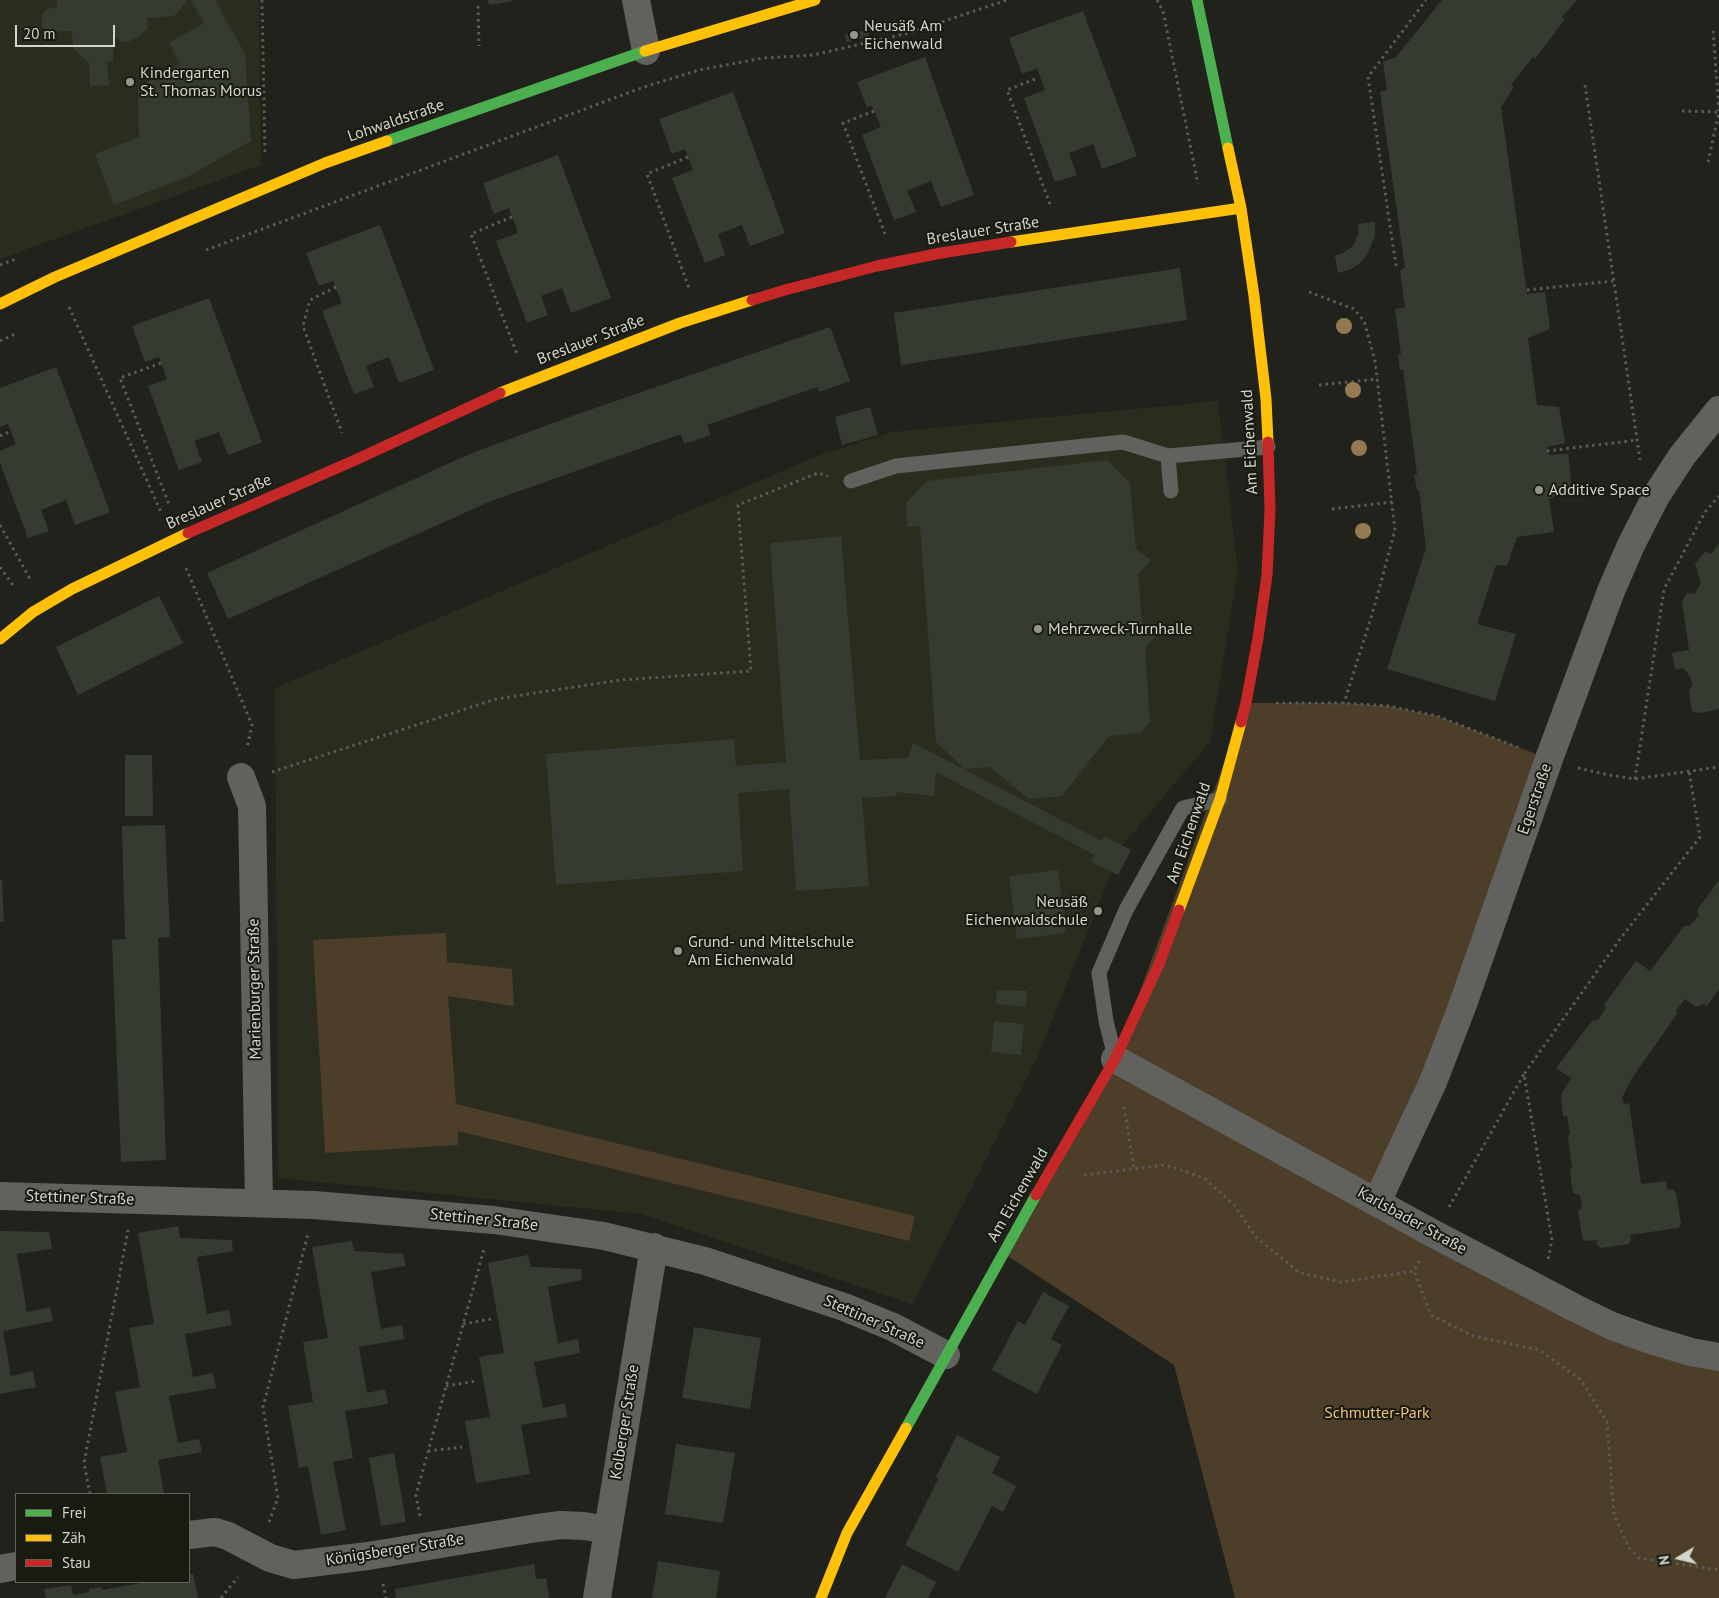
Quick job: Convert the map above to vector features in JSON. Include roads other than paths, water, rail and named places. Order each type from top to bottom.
[{"type":"street","points":[[636,0],[646,51]]},
{"type":"street","name":"Lohwaldstraße","points":[[0,304],[55,277],[325,163],[646,51],[815,0]]},
{"type":"street","name":"Am Eichenwald","points":[[821,1598],[847,1533],[1044,1181],[1115,1059],[1159,964],[1220,799],[1246,703],[1267,575],[1270,510],[1266,399],[1241,208],[1196,0]]},
{"type":"street","name":"Breslauer Straße","points":[[0,640],[44,605],[112,568],[181,536],[353,461],[494,396],[700,317],[785,290],[941,253],[1241,208]]},
{"type":"street","name":"Egerstraße","points":[[1377,1202],[1433,1082],[1447,1047],[1611,591],[1631,545],[1656,496],[1677,464],[1719,410]]},
{"type":"street","name":"Marienburger Straße","points":[[241,777],[252,806],[259,1203]]},
{"type":"street","name":"Karlsbader Straße","points":[[1115,1059],[1434,1234],[1575,1308],[1628,1332],[1691,1352],[1719,1357]]},
{"type":"street","name":"Stettiner Straße","points":[[0,1196],[314,1204],[494,1220],[604,1236],[705,1261],[844,1307],[893,1328],[946,1355]]},
{"type":"street","name":"Kolberger Straße","points":[[597,1598],[654,1247]]},
{"type":"street","name":"Königsberger Straße","points":[[190,1535],[215,1532],[243,1542],[270,1558],[294,1565],[368,1556],[562,1525],[608,1530]]},
{"type":"street","points":[[0,1570],[15,1566]]},
{"type":"lane","points":[[851,481],[896,466],[1123,442],[1168,456],[1268,447]]},
{"type":"lane","points":[[1168,456],[1171,491]]},
{"type":"lane","points":[[1115,1059],[1106,1020],[1099,973],[1126,910],[1183,808],[1220,799]]},
{"type":"place","name":"Neusäß Am Eichenwald","points":[[854,35]]},
{"type":"place","name":"Kindergarten St. Thomas Morus","points":[[130,82]]},
{"type":"place","name":"Additive Space","points":[[1539,490]]},
{"type":"place","name":"Mehrzweck-Turnhalle","points":[[1038,629]]},
{"type":"place","name":"Neusäß Eichenwaldschule","points":[[1098,911]]},
{"type":"place","name":"Grund- und Mittelschule Am Eichenwald","points":[[678,951]]},
{"type":"park label","name":"Schmutter-Park","points":[[1377,1413]]}]
